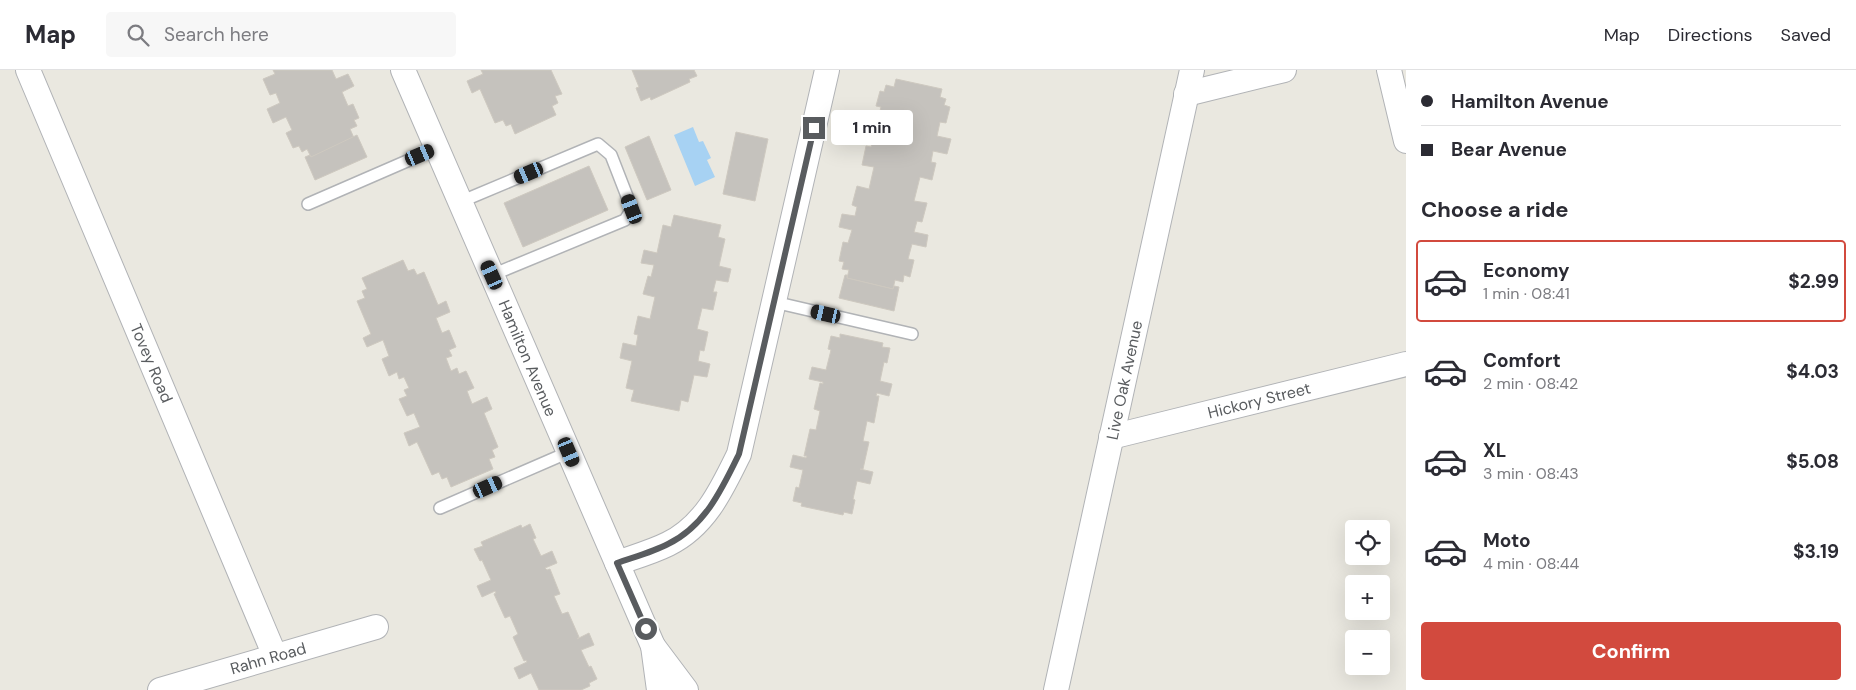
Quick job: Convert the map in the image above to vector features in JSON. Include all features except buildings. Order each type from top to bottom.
[{"type":"street","name":"Tovey Road","points":[[28,70],[276,656]]},
{"type":"street","name":"Hamilton Avenue","points":[[403,70],[653,646],[686,690]]},
{"type":"street","points":[[617,563],[669,544],[688,531],[705,515],[723,488],[739,454],[827,70]]},
{"type":"street","name":"Live Oak Avenue","points":[[1056,690],[1192,70]]},
{"type":"street","points":[[1186,94],[1284,70]]},
{"type":"street","points":[[1389,70],[1406,140]]},
{"type":"street","name":"Hickory Street","points":[[1111,437],[1406,364]]},
{"type":"street","name":"Rahn Road","points":[[160,690],[376,627]]},
{"type":"street","name":"Hamilton Avenue","points":[[653,646],[659,690]]},
{"type":"lane","points":[[460,202],[598,144],[611,155],[632,209],[625,220],[492,275]]},
{"type":"lane","points":[[308,204],[437,148]]},
{"type":"lane","points":[[774,302],[912,334]]},
{"type":"lane","points":[[440,508],[569,452]]},
{"type":"water","points":[[693,127],[699,142],[703,141],[711,158],[707,160],[715,177],[695,186],[674,135]]},
{"type":"route","points":[[646,629],[617,563],[669,544],[688,531],[705,515],[723,488],[739,454],[814,128]]}]
